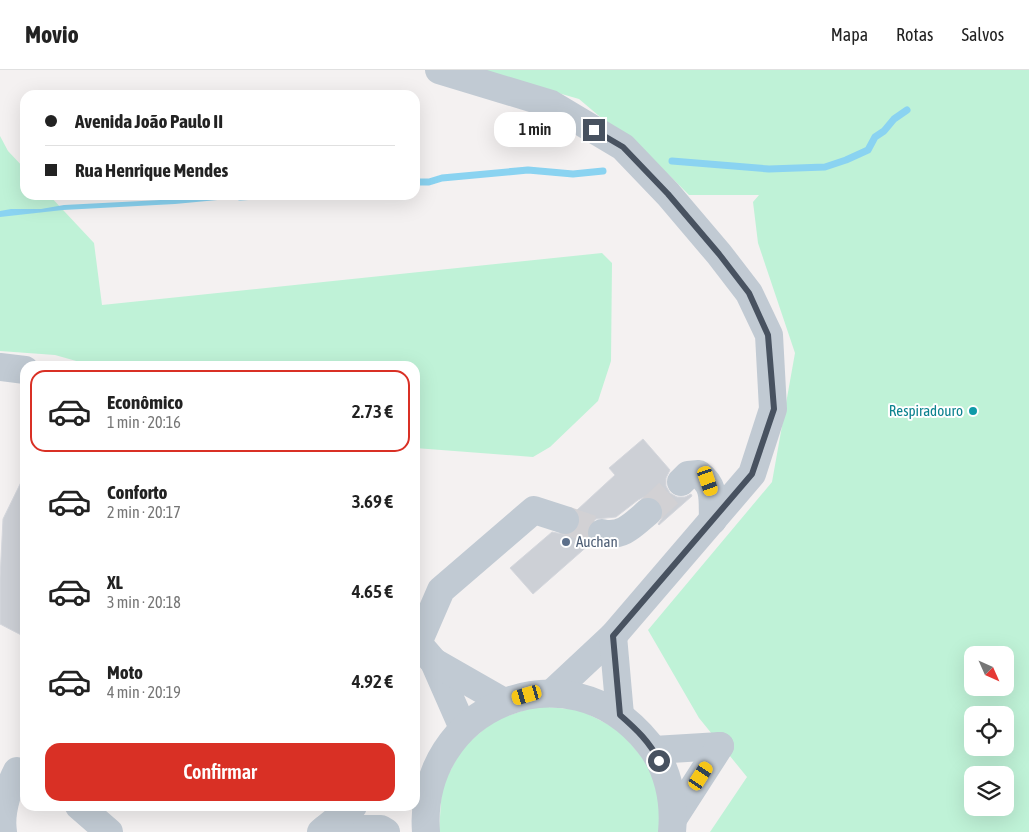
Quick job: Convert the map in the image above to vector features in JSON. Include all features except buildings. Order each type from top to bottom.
[{"type":"street","points":[[439,70],[552,104],[623,147],[668,194],[719,254],[749,293],[768,335],[774,409],[752,474],[613,636],[552,693]]},
{"type":"street","points":[[0,367],[20,369]]},
{"type":"street","points":[[680,482],[688,474],[699,474],[708,481],[712,492],[713,520]]},
{"type":"street","points":[[463,728],[422,648],[441,590],[534,510],[564,520]]},
{"type":"street","points":[[602,533],[609,535],[620,534],[648,512]]},
{"type":"street","points":[[613,636],[620,715]]},
{"type":"street","points":[[422,648],[504,702]]},
{"type":"street","points":[[426,832],[425,815],[428,791],[425,772],[463,728],[482,713],[504,702],[527,695],[552,693],[584,698],[599,703],[620,715],[639,731],[654,750],[665,772],[671,795],[672,826]]},
{"type":"street","points":[[654,750],[720,746],[672,826]]},
{"type":"street","points":[[3,832],[1,813],[14,771]]},
{"type":"street","points":[[85,811],[109,832]]},
{"type":"street","points":[[323,830],[347,811]]},
{"type":"street","points":[[323,830],[381,829],[386,832]]},
{"type":"green space","points":[[478,70],[1029,70],[1029,832],[710,832],[747,777],[699,718],[648,630],[772,482],[795,353],[758,243],[753,202],[759,195],[689,195],[670,176],[579,99]]},
{"type":"green space","points":[[0,136],[8,151],[20,164],[20,200],[54,200],[94,243],[102,305],[602,253],[612,263],[611,361],[598,401],[550,447],[533,457],[420,448],[420,361],[76,361],[55,355],[0,351]]},
{"type":"green space","points":[[537,706],[580,710],[619,730],[647,763],[656,783],[660,805],[659,832],[439,832],[442,787],[462,748],[495,720]]},
{"type":"water","points":[[161,200],[217,200],[63,210],[0,217],[0,211],[41,209],[64,205]]},
{"type":"waterway","points":[[672,161],[769,169],[825,167],[868,150],[875,137],[884,131],[894,119],[907,110]]},
{"type":"waterway","points":[[420,182],[429,182],[442,178],[528,170],[573,174],[603,171]]},
{"type":"tunnel","points":[[648,512],[681,482]]},
{"type":"tunnel","points":[[565,520],[602,533]]},
{"type":"place","name":"Respiradouro","points":[[973,411]]},
{"type":"place","name":"Auchan","points":[[566,542]]},
{"type":"route","points":[[594,130],[623,147],[668,194],[719,254],[749,293],[768,335],[774,409],[752,474],[613,636],[620,715],[639,731],[654,750],[659,761]]}]
